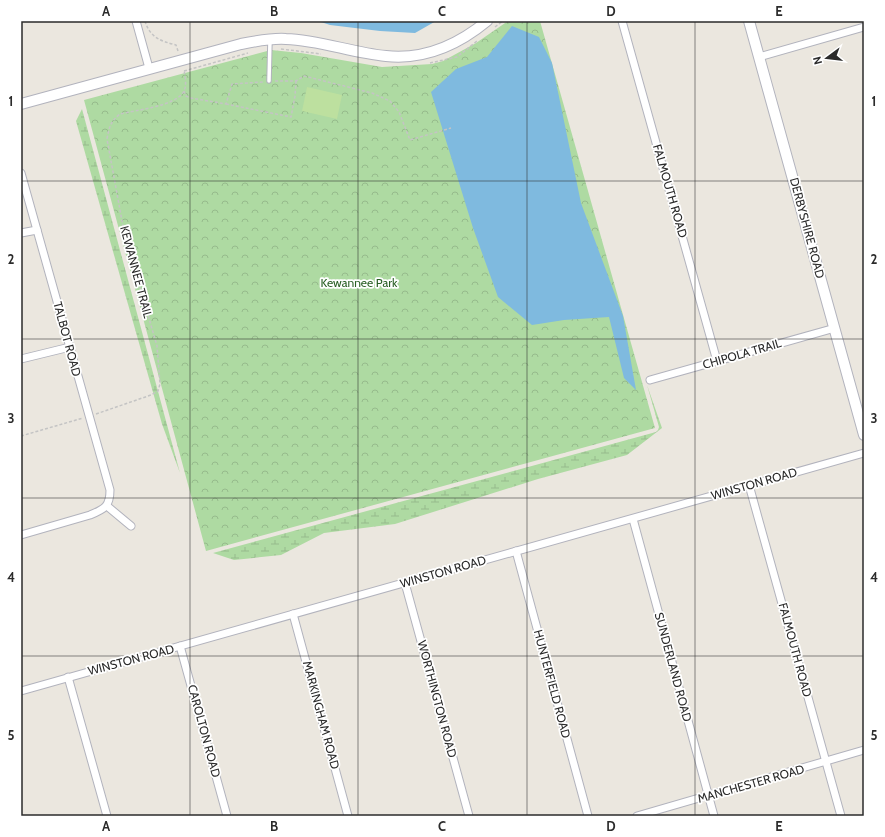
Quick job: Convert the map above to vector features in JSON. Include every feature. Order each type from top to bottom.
[{"type":"street","points":[[136,21],[149,68]]},
{"type":"street","points":[[21,104],[149,68],[241,44],[270,39],[314,42],[374,55],[399,57],[418,55],[452,45],[487,21]]},
{"type":"street","name":"FALMOUTH ROAD","points":[[622,21],[717,361]]},
{"type":"street","name":"DERBYSHIRE ROAD","points":[[749,21],[864,435]]},
{"type":"street","points":[[759,56],[864,27]]},
{"type":"street","name":"TALBOT ROAD","points":[[21,173],[110,490],[110,500],[107,506]]},
{"type":"street","points":[[21,233],[37,230]]},
{"type":"street","name":"CHIPOLA TRAIL","points":[[650,380],[835,328]]},
{"type":"street","points":[[21,359],[70,347]]},
{"type":"street","name":"WINSTON ROAD","points":[[21,691],[864,452]]},
{"type":"street","name":"FALMOUTH ROAD","points":[[749,485],[841,816]]},
{"type":"street","points":[[21,535],[90,515],[101,511],[107,506],[131,526]]},
{"type":"street","name":"SUNDERLAND ROAD","points":[[633,518],[714,816]]},
{"type":"street","name":"HUNTERFIELD ROAD","points":[[516,551],[588,816]]},
{"type":"street","name":"WORTHINGTON ROAD","points":[[405,582],[470,816]]},
{"type":"street","name":"MARKINGHAM ROAD","points":[[293,614],[348,816]]},
{"type":"street","name":"CAROLTON ROAD","points":[[180,646],[227,816]]},
{"type":"street","points":[[68,677],[107,816]]},
{"type":"street","name":"MANCHESTER ROAD","points":[[637,816],[864,750]]},
{"type":"lane","points":[[269,82],[270,39]]},
{"type":"path","points":[[145,21],[153,36],[176,45],[182,60],[186,81],[184,91],[186,96],[191,98],[291,117],[296,81]]},
{"type":"path","points":[[184,70],[249,53]]},
{"type":"path","points":[[226,104],[232,84],[296,81],[304,76],[372,93],[390,101],[399,112],[410,140],[450,128]]},
{"type":"path","name":"KEWANNEE TRAIL","points":[[21,436],[89,416],[151,395],[158,391],[160,384],[157,346],[124,232],[107,139],[109,127],[114,118],[120,114],[168,103],[177,98],[184,91]]},
{"type":"green space","name":"Kewannee Park","points":[[508,21],[540,21],[655,428],[206,551],[84,100],[271,50],[301,53],[382,67],[432,64],[443,61],[476,43]]},
{"type":"green space","points":[[307,87],[342,95],[337,119],[302,111]]},
{"type":"green space","points":[[82,109],[180,473],[162,424],[76,121]]},
{"type":"green space","points":[[647,385],[662,428],[627,455],[538,479],[395,524],[324,533],[281,555],[234,560],[213,553],[656,432],[659,427]]},
{"type":"water","points":[[318,21],[436,21],[415,33],[380,31],[330,25]]},
{"type":"water","points":[[512,26],[539,37],[552,63],[581,203],[623,316],[636,390],[624,378],[609,317],[564,320],[532,325],[498,297],[473,228],[431,92],[456,69],[487,57]]}]
